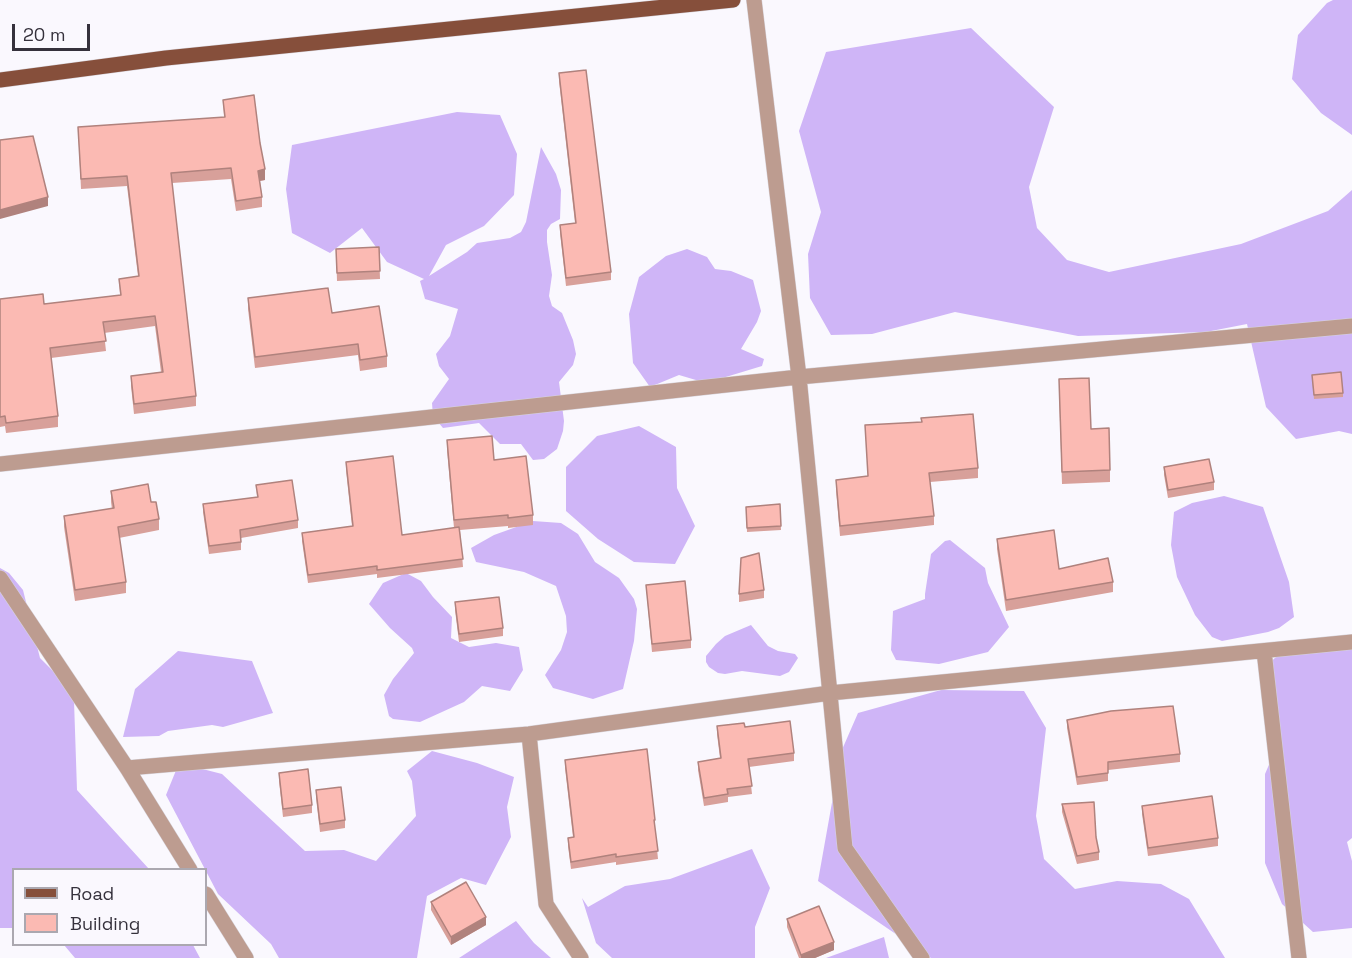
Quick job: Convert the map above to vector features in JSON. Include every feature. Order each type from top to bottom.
[{"type":"main road","points":[[0,80],[166,58],[733,0]]},
{"type":"street","points":[[754,0],[799,377],[845,848],[922,958]]},
{"type":"street","points":[[0,464],[799,377],[1352,326]]},
{"type":"street","points":[[0,578],[127,768],[189,868]]},
{"type":"street","points":[[127,768],[529,734],[831,693],[1352,642]]},
{"type":"street","points":[[1264,651],[1299,958]]},
{"type":"street","points":[[529,734],[546,904],[581,958]]},
{"type":"street","points":[[207,896],[246,958]]},
{"type":"shaded area","points":[[1333,0],[1352,0],[1352,135],[1321,113],[1292,79],[1298,35],[1327,3]]},
{"type":"shaded area","points":[[971,28],[1054,107],[1029,187],[1037,228],[1067,260],[1109,272],[1241,244],[1328,211],[1352,190],[1352,434],[1339,431],[1296,439],[1266,407],[1247,324],[1206,332],[1078,336],[955,312],[872,334],[831,335],[810,298],[808,254],[821,212],[799,131],[826,52]]},
{"type":"shaded area","points":[[457,112],[500,115],[517,154],[514,195],[484,226],[446,245],[429,276],[477,243],[510,238],[521,232],[526,222],[541,147],[556,174],[561,190],[560,219],[551,224],[547,230],[552,275],[549,296],[552,306],[562,313],[576,354],[573,365],[559,382],[564,421],[563,431],[557,449],[544,459],[533,460],[521,444],[500,444],[479,423],[443,428],[433,416],[432,403],[449,379],[439,366],[436,354],[450,336],[458,309],[425,299],[420,281],[424,279],[387,262],[362,228],[330,253],[292,233],[286,189],[292,145]]},
{"type":"shaded area","points":[[687,249],[707,257],[715,269],[731,271],[753,280],[761,311],[741,349],[764,359],[762,366],[706,383],[679,375],[650,387],[633,363],[629,314],[639,277],[666,256]]},
{"type":"shaded area","points":[[639,426],[676,447],[677,488],[695,526],[675,564],[634,562],[598,539],[566,511],[566,467],[597,436]]},
{"type":"shaded area","points":[[1224,496],[1263,507],[1289,582],[1294,617],[1279,628],[1268,632],[1222,641],[1212,637],[1195,615],[1177,577],[1171,545],[1174,512],[1192,503]]},
{"type":"shaded area","points":[[533,521],[561,523],[578,534],[595,562],[619,578],[634,599],[637,609],[634,641],[623,689],[593,699],[553,688],[545,675],[561,650],[567,632],[566,616],[556,586],[524,572],[476,562],[471,548],[494,535]]},
{"type":"shaded area","points":[[950,540],[985,568],[988,583],[1009,627],[988,652],[939,664],[896,660],[891,650],[893,611],[925,599],[931,554],[945,541]]},
{"type":"shaded area","points":[[0,568],[9,573],[23,590],[40,658],[65,683],[74,701],[77,790],[148,868],[12,868],[12,928],[0,928]]},
{"type":"shaded area","points":[[406,573],[421,581],[452,617],[451,638],[469,647],[496,643],[519,647],[523,670],[510,691],[482,686],[464,702],[420,722],[393,719],[389,716],[384,695],[393,679],[414,653],[412,648],[369,604],[383,583]]},
{"type":"shaded area","points":[[751,625],[768,646],[778,651],[795,654],[798,658],[789,672],[780,676],[742,671],[725,674],[718,673],[709,667],[706,656],[716,644],[725,636]]},
{"type":"shaded area","points":[[1352,639],[1352,838],[1347,842],[1352,861],[1352,928],[1313,932],[1282,904],[1265,863],[1265,774],[1271,760],[1260,672],[1294,640]]},
{"type":"shaded area","points":[[178,651],[252,661],[273,713],[223,727],[212,725],[168,731],[159,736],[123,737],[135,689]]},
{"type":"shaded area","points":[[941,690],[1024,691],[1046,728],[1036,816],[1044,859],[1075,889],[1117,881],[1161,884],[1189,899],[1225,958],[931,958],[818,881],[841,752],[858,713]]},
{"type":"shaded area","points":[[432,751],[477,763],[514,777],[507,807],[511,837],[486,885],[461,878],[427,896],[417,958],[279,958],[271,944],[218,894],[207,873],[207,868],[204,868],[166,795],[179,763],[222,774],[305,851],[344,850],[376,861],[416,816],[412,781],[407,771]]},
{"type":"shaded area","points":[[752,849],[770,888],[755,927],[755,958],[612,958],[596,943],[582,898],[588,907],[625,886],[670,879]]},
{"type":"shaded area","points":[[516,921],[534,943],[551,958],[459,958]]},
{"type":"shaded area","points":[[884,937],[889,958],[826,958]]},
{"type":"shaded area","points":[[65,946],[194,946],[200,958],[75,958]]},
{"type":"building","points":[[586,70],[611,272],[566,278],[560,225],[576,223],[559,73]]},
{"type":"building","points":[[254,95],[265,169],[258,171],[262,197],[236,201],[231,168],[171,173],[196,396],[134,404],[131,376],[163,372],[155,316],[103,322],[106,341],[50,348],[58,416],[6,423],[5,416],[0,417],[0,299],[43,294],[44,304],[121,295],[119,279],[139,276],[127,176],[81,179],[78,127],[225,117],[223,100]]},
{"type":"building","points":[[33,136],[48,197],[0,210],[0,140]]},
{"type":"building","points":[[379,247],[380,271],[337,273],[336,249]]},
{"type":"building","points":[[328,288],[332,313],[379,306],[387,356],[360,360],[358,344],[255,357],[248,298]]},
{"type":"building","points":[[1341,372],[1343,393],[1314,395],[1312,375]]},
{"type":"building","points":[[1089,378],[1091,429],[1109,428],[1110,470],[1062,472],[1059,379]]},
{"type":"building","points":[[973,414],[978,468],[929,473],[934,516],[840,526],[836,480],[868,476],[865,425],[922,422],[921,418]]},
{"type":"building","points":[[492,436],[494,460],[526,456],[533,515],[454,520],[447,440]]},
{"type":"building","points":[[393,456],[402,535],[459,527],[463,559],[377,570],[377,566],[308,575],[302,533],[353,526],[346,462]]},
{"type":"building","points":[[1209,459],[1214,482],[1168,490],[1164,467]]},
{"type":"building","points":[[292,480],[298,520],[240,530],[241,542],[209,546],[203,504],[258,497],[256,485]]},
{"type":"building","points":[[148,484],[151,502],[156,502],[159,519],[118,527],[126,582],[75,590],[64,516],[114,508],[111,491]]},
{"type":"building","points":[[780,504],[781,526],[747,528],[746,507]]},
{"type":"building","points":[[1054,530],[1059,569],[1108,558],[1113,582],[1006,600],[997,539]]},
{"type":"building","points":[[759,553],[764,590],[739,594],[741,558]]},
{"type":"building","points":[[685,581],[691,640],[652,644],[646,585]]},
{"type":"building","points":[[499,597],[503,628],[459,634],[455,602]]},
{"type":"building","points":[[1173,706],[1180,754],[1108,762],[1108,773],[1077,777],[1067,720],[1111,711]]},
{"type":"building","points":[[790,721],[794,753],[748,759],[752,786],[727,789],[728,794],[704,798],[698,762],[721,758],[717,726],[744,723],[745,727]]},
{"type":"building","points":[[647,749],[658,851],[616,857],[616,854],[571,862],[568,838],[574,837],[565,760]]},
{"type":"building","points":[[308,769],[312,805],[283,809],[279,773]]},
{"type":"building","points":[[341,787],[345,820],[320,824],[316,790]]},
{"type":"building","points":[[1212,796],[1218,838],[1148,848],[1142,806]]},
{"type":"building","points":[[1094,802],[1099,852],[1077,856],[1062,804]]},
{"type":"building","points":[[466,882],[486,917],[451,937],[431,902]]},
{"type":"building","points":[[819,906],[834,942],[801,955],[787,919]]}]
